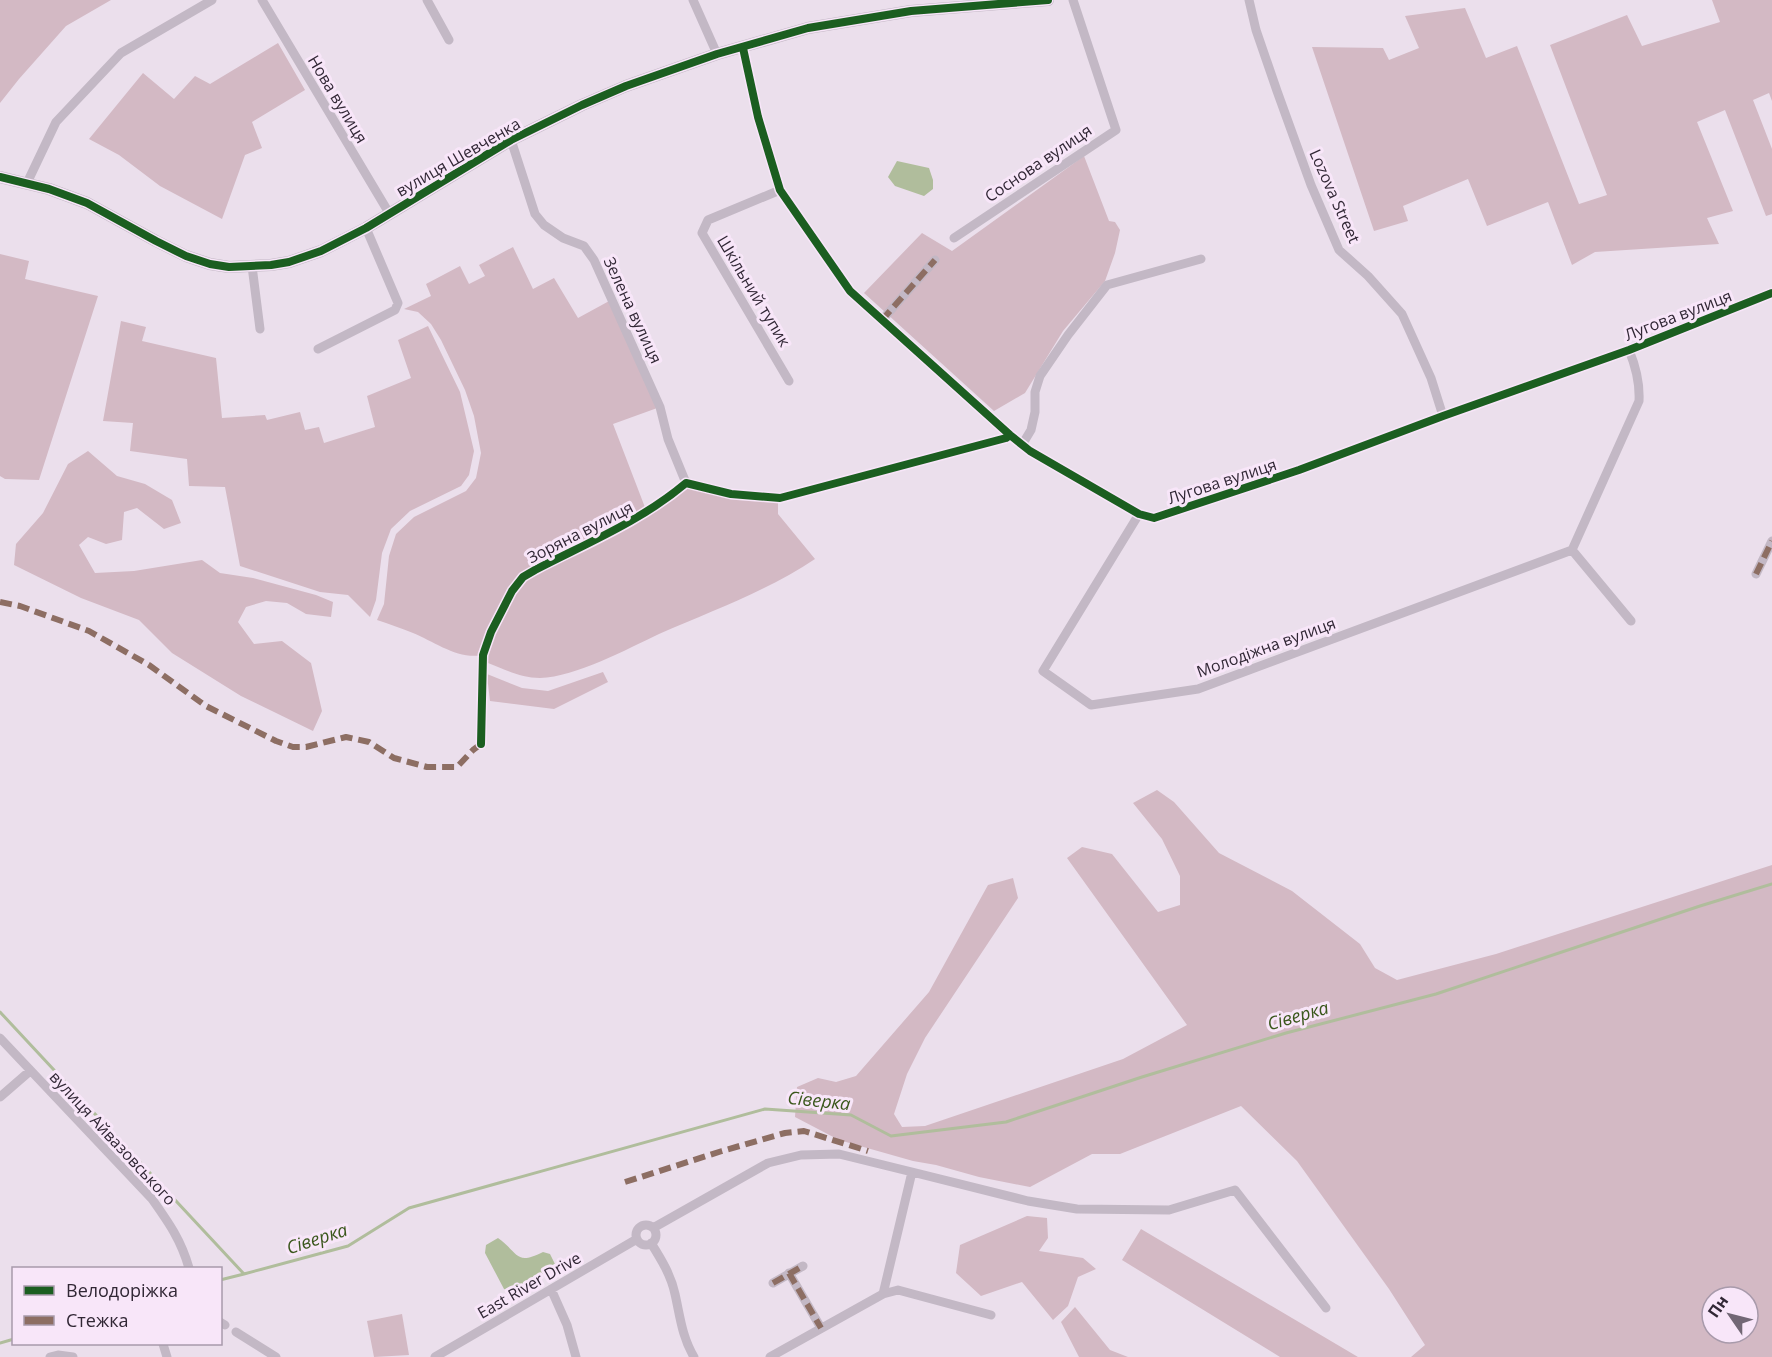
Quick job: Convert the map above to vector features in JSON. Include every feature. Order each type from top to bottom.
[{"type":"street","points":[[27,183],[56,122],[121,53],[212,0]]},
{"type":"street","name":"Нова вулиця","points":[[262,0],[389,213]]},
{"type":"street","points":[[427,0],[449,40]]},
{"type":"street","points":[[693,0],[717,54]]},
{"type":"street","name":"вулиця Шевченка","points":[[0,177],[27,183],[87,203],[186,256],[210,264],[229,267],[289,262],[321,251],[366,228],[511,140],[582,105],[626,86],[717,54],[808,28],[912,5],[1048,0]]},
{"type":"street","name":"Соснова вулиця","points":[[954,238],[1116,130],[1073,0]]},
{"type":"street","name":"Lozova Street","points":[[1248,0],[1256,30],[1311,185],[1339,250],[1368,276],[1402,314],[1431,378],[1443,416]]},
{"type":"street","points":[[743,48],[758,117],[780,190],[850,291],[1030,451],[1138,514]]},
{"type":"street","name":"Зелена вулиця","points":[[511,140],[535,214],[544,225],[563,238],[584,246],[594,260],[660,407],[668,439],[686,483]]},
{"type":"street","name":"Шкільний тупик","points":[[780,190],[708,220],[702,233],[789,381]]},
{"type":"street","points":[[318,349],[395,310],[398,303],[366,228]]},
{"type":"street","points":[[1023,445],[1031,430],[1035,412],[1035,392],[1040,376],[1107,285],[1202,259]]},
{"type":"street","points":[[882,320],[935,260]]},
{"type":"street","points":[[252,266],[260,329]]},
{"type":"street","name":"Лугова вулиця","points":[[1138,514],[1154,518],[1299,470],[1629,350],[1772,293]]},
{"type":"street","points":[[1629,350],[1637,368],[1640,384],[1639,401],[1572,550],[1631,621]]},
{"type":"street","points":[[686,483],[731,494],[780,498],[1006,438],[1010,435]]},
{"type":"street","name":"Зоряна вулиця","points":[[481,744],[483,655],[491,632],[512,591],[523,577],[640,517],[663,503],[686,483]]},
{"type":"street","name":"Молодіжна вулиця","points":[[1138,514],[1043,671],[1091,705],[1198,689],[1572,550]]},
{"type":"street","points":[[1756,574],[1772,541]]},
{"type":"street","name":"вулиця Айвазовського","points":[[0,1038],[152,1199],[170,1223],[183,1246],[188,1267]]},
{"type":"street","points":[[0,1097],[30,1071]]},
{"type":"street","points":[[653,1228],[768,1163],[801,1155],[839,1154],[1028,1201],[1077,1209],[1169,1210],[1235,1190],[1326,1308]]},
{"type":"street","points":[[883,1294],[912,1172]]},
{"type":"street","points":[[648,1225],[653,1228],[656,1234],[651,1243],[642,1244],[637,1239],[636,1233],[639,1228],[648,1225]]},
{"type":"street","name":"Еаst Rіvеr Drive","points":[[435,1357],[637,1239]]},
{"type":"street","points":[[651,1243],[665,1266],[675,1293],[686,1344],[694,1357]]},
{"type":"street","points":[[773,1283],[803,1266]]},
{"type":"street","points":[[789,1273],[821,1328]]},
{"type":"street","points":[[551,1289],[567,1325],[576,1357]]},
{"type":"street","points":[[770,1357],[883,1294],[898,1290],[991,1315]]},
{"type":"street","points":[[237,1332],[276,1357]]},
{"type":"street","points":[[50,1357],[58,1355],[73,1357]]},
{"type":"shaded area","points":[[0,0],[111,0],[66,26],[0,103]]},
{"type":"shaded area","points":[[1712,0],[1772,0],[1772,101],[1769,93],[1753,100],[1772,149],[1772,214],[1766,216],[1725,110],[1697,122],[1733,211],[1707,218],[1719,244],[1595,252],[1572,265],[1548,202],[1487,226],[1468,179],[1403,206],[1408,221],[1374,231],[1312,47],[1383,48],[1389,60],[1419,48],[1405,16],[1465,8],[1486,58],[1517,46],[1579,204],[1607,195],[1550,45],[1627,15],[1642,46],[1720,22]]},
{"type":"shaded area","points":[[278,43],[305,90],[252,122],[262,148],[245,155],[222,219],[160,186],[119,155],[89,139],[143,73],[174,99],[195,76],[210,84]]},
{"type":"shaded area","points":[[1084,156],[1109,221],[1115,222],[1120,230],[1115,253],[1105,281],[1063,331],[1025,393],[994,411],[864,293],[922,233],[952,251]]},
{"type":"shaded area","points":[[897,161],[929,168],[933,189],[924,196],[895,186],[888,177]]},
{"type":"shaded area","points":[[513,247],[533,289],[554,278],[578,318],[611,300],[660,407],[613,424],[646,510],[686,483],[778,502],[778,514],[815,559],[739,600],[585,668],[554,676],[533,678],[488,663],[487,674],[522,688],[548,691],[603,672],[608,682],[554,709],[490,701],[488,684],[481,682],[483,655],[456,653],[413,633],[377,620],[384,604],[389,556],[396,534],[414,517],[466,491],[476,478],[481,453],[474,416],[465,390],[441,340],[431,324],[418,312],[404,309],[431,296],[426,284],[460,266],[469,284],[485,276],[479,265]]},
{"type":"shaded area","points":[[0,254],[29,261],[25,279],[98,296],[39,480],[5,479],[0,476]]},
{"type":"shaded area","points":[[121,321],[146,327],[142,341],[216,358],[222,418],[265,415],[267,420],[300,412],[305,430],[319,427],[324,443],[375,427],[367,396],[411,378],[398,340],[428,326],[460,392],[474,451],[469,475],[461,486],[410,511],[391,529],[382,553],[376,600],[370,617],[348,595],[320,592],[240,566],[225,487],[189,486],[187,459],[130,451],[133,423],[103,421]]},
{"type":"shaded area","points":[[88,451],[117,476],[145,484],[172,500],[181,523],[164,529],[137,508],[124,512],[122,540],[106,544],[88,537],[79,545],[95,573],[134,571],[202,560],[220,573],[253,578],[316,595],[333,602],[331,617],[306,614],[287,603],[266,601],[246,607],[238,622],[254,644],[282,641],[311,663],[322,711],[313,731],[241,696],[172,653],[139,620],[81,598],[14,565],[16,544],[43,513],[68,464]]},
{"type":"shaded area","points":[[1157,790],[1174,802],[1219,853],[1292,891],[1360,944],[1375,968],[1397,980],[1496,954],[1772,865],[1772,1357],[1411,1357],[1425,1345],[1389,1289],[1297,1161],[1241,1106],[1120,1154],[1092,1154],[1030,1187],[913,1161],[839,1140],[795,1117],[797,1087],[818,1078],[836,1082],[856,1076],[929,992],[988,885],[1013,878],[1018,898],[925,1038],[907,1074],[894,1114],[902,1127],[925,1126],[1123,1059],[1187,1025],[1067,858],[1082,847],[1112,854],[1158,912],[1180,905],[1180,876],[1162,839],[1133,803]]},
{"type":"shaded area","points":[[1027,1216],[1047,1218],[1048,1238],[1039,1251],[1083,1258],[1096,1269],[1078,1277],[1068,1306],[1053,1320],[1022,1282],[981,1296],[956,1273],[960,1245]]},
{"type":"shaded area","points":[[1141,1229],[1358,1357],[1280,1357],[1122,1260]]},
{"type":"shaded area","points":[[498,1238],[522,1258],[543,1252],[550,1254],[555,1264],[551,1270],[514,1292],[504,1289],[485,1253],[486,1245]]},
{"type":"shaded area","points":[[1075,1307],[1110,1350],[1128,1357],[1079,1357],[1061,1322]]},
{"type":"shaded area","points":[[402,1314],[409,1355],[374,1357],[367,1321]]},
{"type":"waterway","name":"Сіверка","points":[[0,1012],[244,1274],[348,1246],[409,1208],[765,1109],[851,1115],[891,1136],[1006,1122],[1286,1033],[1436,994],[1772,884]]},
{"type":"waterway","points":[[222,1280],[244,1274]]},
{"type":"waterway","points":[[0,1343],[12,1340]]},
{"type":"marked path","points":[[882,320],[935,260]]},
{"type":"marked path","points":[[1756,574],[1772,541]]},
{"type":"marked path","points":[[0,602],[20,606],[89,631],[149,665],[206,706],[276,741],[293,747],[306,747],[346,737],[369,742],[394,758],[427,767],[457,767],[481,744]]},
{"type":"marked path","points":[[625,1182],[785,1133],[804,1131],[868,1151]]},
{"type":"marked path","points":[[773,1283],[803,1266]]},
{"type":"marked path","points":[[789,1273],[821,1328]]},
{"type":"cycle path","points":[[0,177],[49,189],[87,203],[186,256],[210,264],[229,267],[289,262],[321,251],[366,228],[511,140],[582,105],[626,86],[717,54],[808,28],[911,11],[1048,0]]},
{"type":"cycle path","points":[[743,48],[758,117],[780,190],[850,291],[1030,451],[1139,514],[1154,518],[1299,470],[1629,350],[1772,293]]},
{"type":"cycle path","points":[[481,744],[483,655],[491,632],[512,591],[523,577],[632,520],[669,497],[686,483],[731,494],[780,498],[1006,438],[1010,435]]}]
